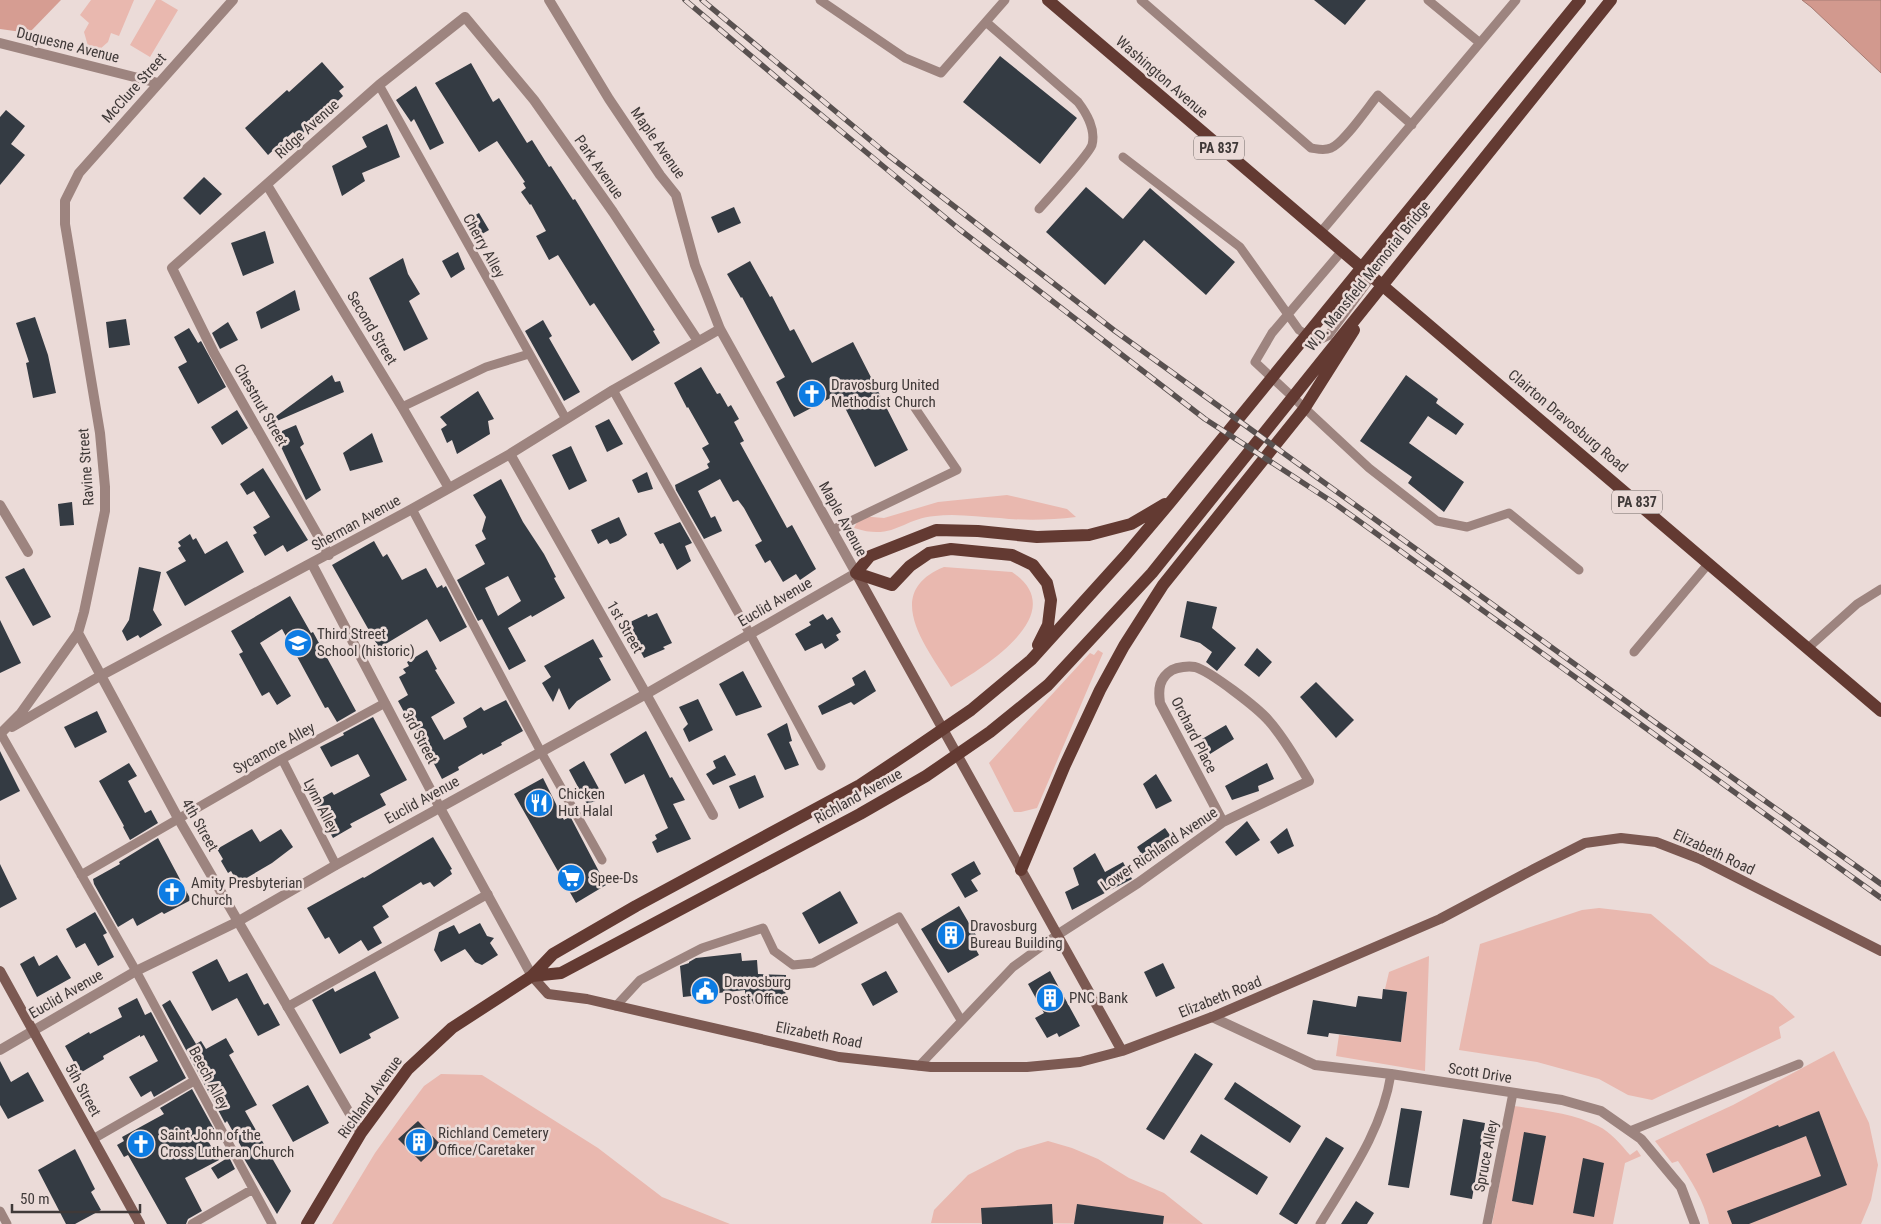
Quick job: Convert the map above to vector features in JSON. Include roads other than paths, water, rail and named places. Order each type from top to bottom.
[{"type":"main road","name":"Washington Avenue","points":[[1048,0],[1392,294]]},
{"type":"main road","name":"W.D. Mansfield Memorial Bridge","points":[[1125,556],[1174,499],[1580,0]]},
{"type":"main road","name":"W.D. Mansfield Memorial Bridge","points":[[1152,573],[1391,272],[1611,0]]},
{"type":"main road","points":[[1021,870],[1065,766],[1100,690],[1124,646],[1163,585],[1304,409],[1391,272]]},
{"type":"main road","name":"Clairton Dravosburg Road","points":[[1392,294],[1710,563],[1881,712]]},
{"type":"main road","points":[[1031,660],[1048,625],[1051,600],[1046,583],[1033,565],[1012,555],[951,550],[929,553],[910,566],[892,586],[856,573],[870,556],[936,530],[978,531],[1038,537],[1089,535],[1131,524],[1174,499]]},
{"type":"main road","name":"Richland Avenue","points":[[308,1224],[361,1133],[408,1070],[452,1028],[532,976],[553,954],[636,906],[860,785],[971,710],[1031,660],[1125,556]]},
{"type":"main road","name":"Maple Avenue","points":[[856,573],[1122,1051]]},
{"type":"main road","name":"Richland Avenue","points":[[532,976],[561,973],[926,776],[990,732],[1048,685],[1152,573]]},
{"type":"main road","name":"Elizabeth Road","points":[[532,976],[548,994],[587,999],[839,1057],[919,1066],[1027,1067],[1080,1062],[1122,1051],[1212,1017],[1440,920],[1534,869],[1586,844],[1621,838],[1656,842],[1700,859],[1881,951]]},
{"type":"main road","name":"5th Street","points":[[0,972],[140,1224]]},
{"type":"street","name":"McClure Street","points":[[66,201],[79,173],[232,0]]},
{"type":"street","name":"Maple Avenue","points":[[549,0],[609,99],[660,175],[676,195],[695,265],[720,330],[856,573]]},
{"type":"street","name":"Ridge Avenue","points":[[172,268],[379,85],[465,16]]},
{"type":"street","name":"Park Avenue","points":[[465,16],[539,108],[613,212],[698,341]]},
{"type":"street","name":"Duquesne Avenue","points":[[0,43],[158,83]]},
{"type":"street","name":"Second Street","points":[[267,185],[449,488]]},
{"type":"street","name":"Ravine Street","points":[[0,734],[21,713],[78,633],[99,542],[104,511],[105,487],[100,433],[65,224],[66,201]]},
{"type":"street","name":"Chestnut Street","points":[[172,268],[214,353],[329,555]]},
{"type":"street","name":"Sherman Avenue","points":[[0,734],[100,676],[412,509],[510,454],[614,390],[720,330]]},
{"type":"street","name":"1st Street","points":[[510,454],[646,694],[712,816]]},
{"type":"street","points":[[0,505],[28,552]]},
{"type":"street","name":"3rd Street","points":[[312,564],[440,808],[532,976]]},
{"type":"street","name":"Euclid Avenue","points":[[0,1050],[136,971],[237,922],[336,865],[646,694],[856,573]]},
{"type":"street","name":"4th Street","points":[[78,633],[178,818],[361,1133]]},
{"type":"street","name":"Orchard Place","points":[[1223,822],[1160,703],[1158,689],[1166,675],[1175,669],[1196,668],[1227,686],[1248,702],[1269,721],[1309,781]]},
{"type":"street","name":"Lower Richland Avenue","points":[[1057,935],[1138,883],[1223,822],[1309,781]]},
{"type":"street","name":"Scott Drive","points":[[1212,1017],[1315,1065],[1391,1074],[1562,1100],[1601,1111],[1641,1139],[1681,1187],[1695,1224]]},
{"type":"lane","points":[[820,0],[905,58],[941,73],[1005,0]]},
{"type":"lane","points":[[1141,0],[1312,148],[1321,150],[1331,148],[1341,141],[1378,94],[1412,125]]},
{"type":"lane","points":[[1428,0],[1480,43]]},
{"type":"lane","points":[[1320,234],[1516,0]]},
{"type":"lane","points":[[986,22],[1078,102],[1088,115],[1093,133],[1092,147],[1039,209]]},
{"type":"lane","name":"Cherry Alley","points":[[379,85],[566,419]]},
{"type":"lane","points":[[1123,157],[1240,247],[1299,330],[1317,341],[1328,336],[1371,277]]},
{"type":"lane","points":[[1341,252],[1272,333],[1255,362],[1369,468],[1437,521],[1467,526],[1509,513],[1579,570]]},
{"type":"lane","points":[[402,407],[486,366],[529,354]]},
{"type":"lane","points":[[614,390],[821,766]]},
{"type":"lane","points":[[832,530],[957,470],[915,408]]},
{"type":"lane","points":[[412,509],[541,752],[602,860]]},
{"type":"lane","points":[[1634,652],[1710,563]]},
{"type":"lane","points":[[1808,648],[1857,604],[1881,589]]},
{"type":"lane","name":"Sycamore Alley","points":[[81,875],[282,759],[385,703]]},
{"type":"lane","name":"Beech Alley","points":[[0,734],[136,971],[272,1224]]},
{"type":"lane","name":"Lynn Alley","points":[[282,759],[336,865]]},
{"type":"lane","points":[[287,1006],[488,894]]},
{"type":"lane","points":[[616,1006],[640,980],[702,948],[763,928],[774,951],[793,965],[813,963],[899,917],[961,1020]]},
{"type":"lane","points":[[919,1066],[1013,967],[1057,935]]},
{"type":"lane","points":[[1630,1131],[1799,1064]]},
{"type":"lane","points":[[1320,1224],[1370,1141],[1391,1074]]},
{"type":"lane","points":[[93,1139],[194,1081]]},
{"type":"lane","name":"Spruce Alley","points":[[1487,1224],[1512,1093]]},
{"type":"lane","points":[[192,1224],[253,1189]]},
{"type":"lane","points":[[0,1211],[7,1224]]},
{"type":"railway","points":[[685,0],[959,229],[1205,419],[1334,503],[1881,898]]},
{"type":"railway","points":[[702,0],[888,155],[1115,331],[1881,884]]},
{"type":"place","name":"Dravosburg United Methodist Church","points":[[812,394]]},
{"type":"place","name":"Third Street School (historic)","points":[[298,643]]},
{"type":"place","name":"Chicken Hut Halal","points":[[539,803]]},
{"type":"place","name":"Spee-Ds","points":[[571,878]]},
{"type":"place","name":"Amity Presbyterian Church","points":[[172,892]]},
{"type":"place","name":"Dravosburg Bureau Building","points":[[951,935]]},
{"type":"place","name":"Dravosburg Post Office","points":[[705,991]]},
{"type":"place","name":"PNC Bank","points":[[1050,998]]},
{"type":"place","name":"Richland Cemetery Office/Caretaker","points":[[419,1142]]},
{"type":"place","name":"Saint John of the Cross Lutheran Church","points":[[141,1144]]}]
